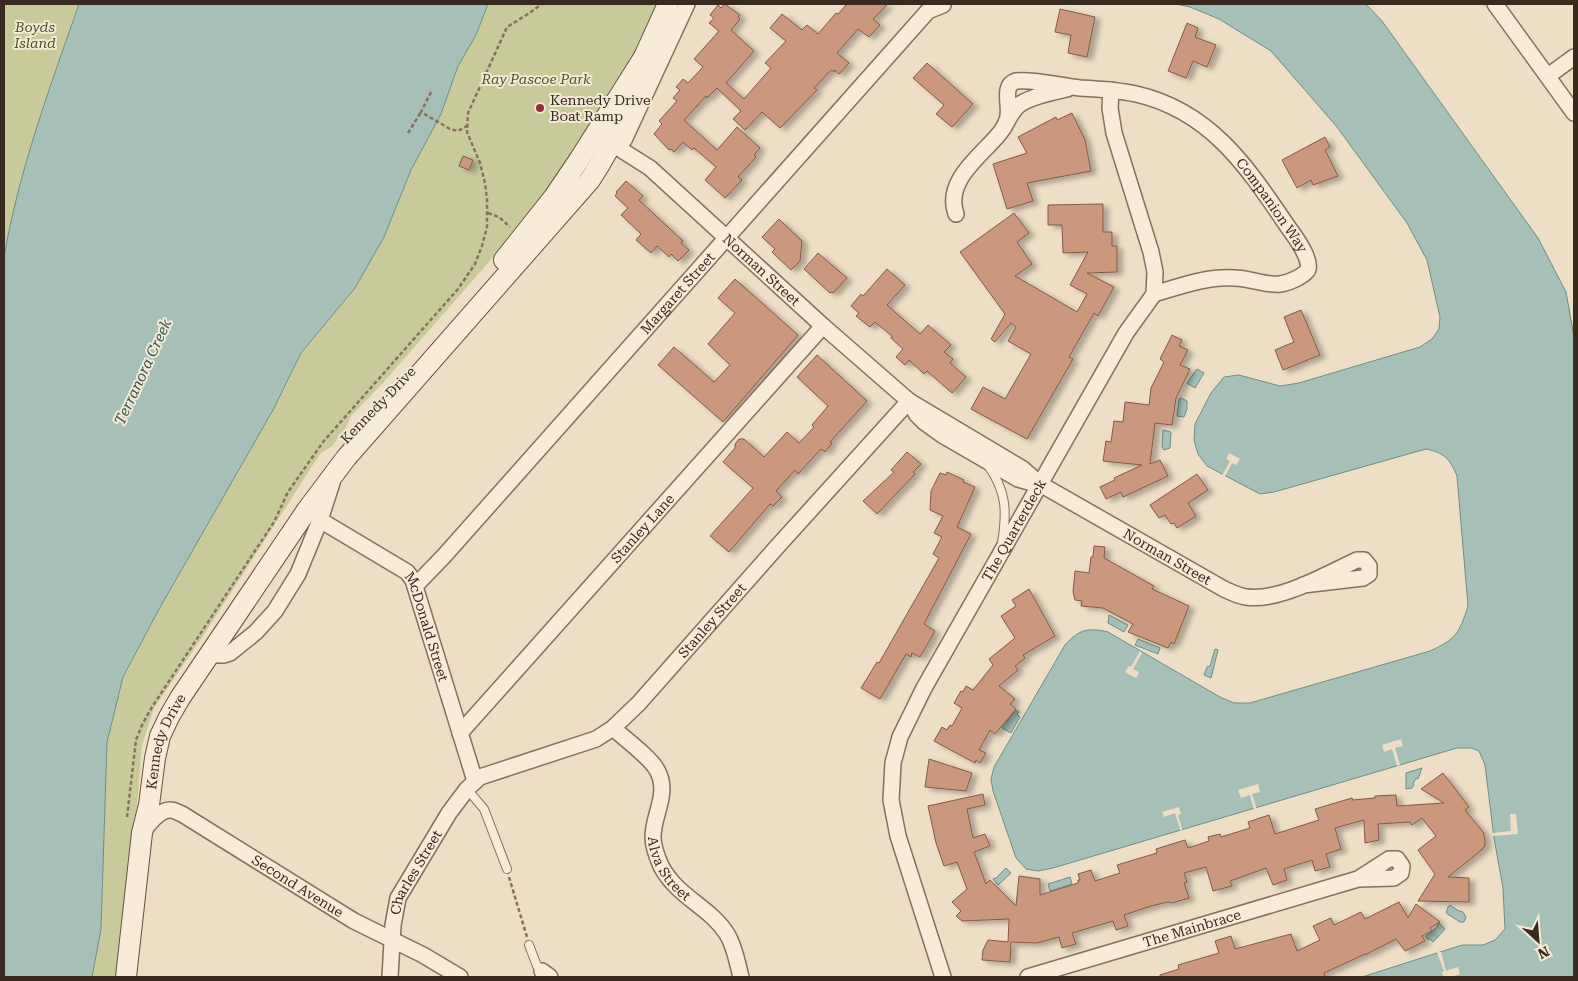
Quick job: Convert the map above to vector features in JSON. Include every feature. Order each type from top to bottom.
[{"type":"street","name":"Kennedy Drive","points":[[126,977],[142,833],[149,805],[154,758],[168,717],[307,510],[356,446],[590,180],[616,146],[644,57],[668,4]]},
{"type":"street","points":[[538,217],[557,203],[572,187],[602,144],[606,142],[616,146],[687,4]]},
{"type":"street","points":[[1495,4],[1574,113]]},
{"type":"street","name":"Margaret Street","points":[[416,585],[444,556],[928,11],[942,5]]},
{"type":"street","name":"Kennedy Drive","points":[[142,833],[141,805],[148,751],[153,731],[161,712],[172,694],[265,558],[320,471],[345,437],[417,364],[451,326],[538,217],[569,175],[644,57]]},
{"type":"street","points":[[1548,76],[1574,57]]},
{"type":"street","name":"Companion Way","points":[[1004,127],[1008,116],[1008,90],[1012,82],[1023,80],[1136,94],[1165,103],[1196,119],[1217,135],[1234,153],[1300,244],[1308,263],[1308,270],[1306,272],[1280,284],[1237,278],[1220,278],[1200,281],[1154,294]]},
{"type":"street","name":"Companion Way","points":[[956,214],[952,201],[958,183],[1004,127],[1017,107],[1026,101],[1064,90],[1083,88]]},
{"type":"street","points":[[1111,90],[1112,126],[1151,252],[1155,272],[1154,294]]},
{"type":"street","name":"Norman Street","points":[[616,146],[650,168],[909,401],[1023,469],[1040,484],[1240,596],[1259,598],[1304,585]]},
{"type":"street","name":"The Quarterdeck","points":[[942,977],[898,836],[892,800],[893,763],[900,737],[912,709],[1126,333],[1154,294]]},
{"type":"street","name":"Stanley Lane","points":[[460,733],[824,326]]},
{"type":"street","name":"Norman Street","points":[[909,401],[924,422],[942,435],[1018,479],[1040,484]]},
{"type":"street","name":"Stanley Street","points":[[471,785],[491,773],[588,742],[613,728],[639,703],[909,401]]},
{"type":"street","points":[[210,655],[230,653],[256,632],[275,611],[298,574],[334,479],[356,446]]},
{"type":"street","name":"McDonald Street","points":[[320,520],[407,572],[416,585],[460,733],[471,785]]},
{"type":"street","name":"Alva Street","points":[[613,728],[654,765],[661,778],[662,796],[653,838],[655,852],[661,866],[679,890],[721,926],[735,950],[741,977]]},
{"type":"street","name":"Charles Street","points":[[390,977],[396,907],[402,889],[449,813],[471,785]]},
{"type":"street","name":"Second Avenue","points":[[142,833],[158,815],[166,811],[171,810],[182,814],[354,921],[423,955],[460,977]]},
{"type":"street","name":"The Mainbrace","points":[[1028,977],[1358,879]]},
{"type":"lane","points":[[983,459],[1003,493],[1006,506],[1005,525],[999,557]]},
{"type":"lane","name":"McDonald Street","points":[[471,785],[484,810],[507,869]]},
{"type":"lane","points":[[529,945],[536,964],[546,974]]},
{"type":"path","points":[[408,133],[431,92]]},
{"type":"path","points":[[421,112],[450,129],[458,131],[467,126]]},
{"type":"path","points":[[487,212],[499,217],[515,231]]},
{"type":"path","points":[[507,869],[529,945]]},
{"type":"green space","name":"Boyds Island","points":[[4,4],[79,4],[46,98],[27,161],[10,225],[4,257]]},
{"type":"green space","name":"Ray Pascoe Park","points":[[488,4],[660,4],[619,91],[505,247],[494,256],[383,383],[351,416],[345,429],[332,446],[320,454],[205,633],[154,708],[142,745],[130,887],[119,977],[92,977],[101,929],[107,742],[123,677],[158,611],[273,410],[301,353],[355,288],[411,170],[441,114],[458,66],[476,35]]},
{"type":"water","name":"Terranora Creek","points":[[79,4],[488,4],[476,35],[458,66],[441,114],[411,170],[384,237],[355,288],[301,353],[273,410],[158,611],[123,677],[107,742],[101,929],[92,977],[4,977],[4,257],[10,225],[27,161],[46,98]]},
{"type":"water","points":[[1176,4],[1366,4],[1382,21],[1538,238],[1566,292],[1574,337],[1574,977],[1362,977],[1462,945],[1483,945],[1495,940],[1505,929],[1503,888],[1494,838],[1485,765],[1479,751],[1471,748],[1457,748],[1053,868],[1038,871],[1026,869],[1016,858],[993,791],[991,779],[994,767],[1065,645],[1079,633],[1089,630],[1108,632],[1220,697],[1234,703],[1250,703],[1430,651],[1451,639],[1459,629],[1468,606],[1457,476],[1452,465],[1442,455],[1426,449],[1274,492],[1260,494],[1207,466],[1198,454],[1194,440],[1195,424],[1211,393],[1224,377],[1239,375],[1280,386],[1299,383],[1420,347],[1432,339],[1439,329],[1440,317],[1427,260],[1407,223],[1337,127],[1271,51],[1219,19],[1190,7]]},
{"type":"water","points":[[1197,369],[1204,373],[1195,388],[1187,383]]},
{"type":"water","points":[[1179,399],[1187,401],[1184,417],[1177,416]]},
{"type":"water","points":[[1163,430],[1171,432],[1170,448],[1164,450],[1162,447]]},
{"type":"water","points":[[1109,615],[1128,625],[1124,632],[1108,623]]},
{"type":"water","points":[[1138,639],[1160,648],[1158,654],[1135,645]]},
{"type":"water","points":[[1215,649],[1218,650],[1211,678],[1204,675],[1207,667],[1210,666]]},
{"type":"water","points":[[1016,710],[1019,712],[1017,714],[1020,717],[1011,733],[1002,728]]},
{"type":"water","points":[[1422,768],[1412,788],[1406,789],[1406,773]]},
{"type":"water","points":[[1006,868],[1011,873],[998,885],[993,879]]},
{"type":"water","points":[[1070,877],[1072,884],[1050,891],[1048,884]]},
{"type":"water","points":[[1450,905],[1463,912],[1466,917],[1464,922],[1460,922],[1446,913]]},
{"type":"water","points":[[1439,923],[1445,929],[1433,942],[1427,939],[1426,936]]},
{"type":"pier","points":[[1229,453],[1240,459],[1236,465],[1232,463],[1224,478],[1222,476],[1230,461],[1226,459]]},
{"type":"pier","points":[[1140,651],[1142,653],[1133,669],[1139,672],[1136,678],[1125,672],[1129,666],[1131,667]]},
{"type":"pier","points":[[1401,739],[1403,746],[1395,748],[1400,765],[1397,766],[1392,749],[1384,752],[1382,745]]},
{"type":"pier","points":[[1258,784],[1260,792],[1252,794],[1257,810],[1254,810],[1250,795],[1241,798],[1238,790]]},
{"type":"pier","points":[[1179,807],[1181,814],[1178,815],[1183,832],[1181,832],[1175,813],[1164,817],[1162,812]]},
{"type":"pier","points":[[1510,814],[1516,814],[1518,834],[1493,836],[1493,833],[1511,831]]},
{"type":"pier","points":[[1437,952],[1441,952],[1446,971],[1458,967],[1460,974],[1443,977],[1442,972],[1444,971]]},
{"type":"building","points":[[725,4],[740,15],[738,17],[740,19],[731,30],[754,51],[726,83],[744,99],[771,68],[765,63],[786,41],[770,28],[782,14],[802,30],[807,25],[818,34],[836,13],[838,14],[847,4],[888,4],[873,19],[880,25],[869,37],[858,29],[837,53],[849,63],[839,74],[835,70],[834,72],[832,70],[829,72],[814,88],[817,90],[780,128],[762,112],[745,130],[733,119],[741,111],[717,88],[707,98],[706,96],[684,120],[717,150],[737,127],[760,148],[754,155],[756,157],[738,177],[742,180],[725,198],[705,180],[716,167],[694,148],[692,150],[683,142],[674,152],[671,149],[669,150],[654,134],[662,124],[659,121],[677,101],[673,98],[680,90],[676,87],[683,79],[688,83],[703,67],[694,59],[719,31],[709,23],[714,18],[710,15],[718,5],[721,8]]},
{"type":"building","points":[[1060,9],[1095,17],[1087,57],[1068,53],[1071,35],[1055,32]]},
{"type":"building","points":[[1187,23],[1198,28],[1195,37],[1216,45],[1207,67],[1193,61],[1186,78],[1168,71]]},
{"type":"building","points":[[927,63],[973,104],[952,127],[936,114],[944,105],[913,78]]},
{"type":"building","points":[[1072,113],[1085,140],[1091,171],[1027,183],[1033,201],[1007,209],[993,164],[1027,153],[1018,137],[1056,117],[1057,120]]},
{"type":"building","points":[[1325,137],[1330,147],[1325,150],[1338,176],[1313,185],[1311,180],[1297,188],[1282,160]]},
{"type":"building","points":[[463,156],[473,160],[469,170],[459,166]]},
{"type":"building","points":[[626,181],[643,196],[639,200],[683,241],[681,243],[689,250],[678,261],[671,254],[669,257],[657,246],[651,253],[636,240],[641,234],[621,215],[628,208],[615,196],[616,192]]},
{"type":"building","points":[[1103,204],[1103,232],[1112,232],[1112,246],[1117,246],[1117,272],[1087,273],[1114,287],[1098,316],[1094,313],[1069,357],[1073,359],[1027,439],[971,409],[983,387],[1005,399],[1031,354],[1008,341],[1016,327],[1011,323],[995,342],[991,339],[1005,314],[960,252],[1014,213],[1029,233],[1017,242],[1032,264],[1015,276],[1077,312],[1087,294],[1070,285],[1088,252],[1063,253],[1062,225],[1048,225],[1048,205]]},
{"type":"building","points":[[779,219],[802,241],[800,261],[791,270],[772,252],[775,249],[762,237]]},
{"type":"building","points":[[818,253],[847,278],[833,293],[830,293],[804,269]]},
{"type":"building","points":[[887,269],[905,285],[887,305],[920,334],[928,325],[951,345],[944,352],[953,359],[950,363],[966,377],[952,393],[927,371],[924,374],[909,360],[905,365],[896,357],[903,349],[891,338],[892,336],[875,322],[870,327],[856,316],[859,313],[851,306],[861,294],[863,296]]},
{"type":"building","points":[[735,279],[798,335],[723,422],[658,365],[674,347],[714,382],[730,365],[708,344],[735,313],[718,298]]},
{"type":"building","points":[[1301,310],[1320,355],[1283,370],[1275,350],[1294,342],[1284,317]]},
{"type":"building","points":[[1172,335],[1182,340],[1179,346],[1188,350],[1180,365],[1190,369],[1176,398],[1172,425],[1155,423],[1150,464],[1160,460],[1168,476],[1123,497],[1121,492],[1106,499],[1100,487],[1142,465],[1103,461],[1106,441],[1111,442],[1114,421],[1123,422],[1125,402],[1149,405],[1151,388],[1164,362],[1160,359]]},
{"type":"building","points":[[817,355],[867,401],[830,442],[832,443],[825,452],[821,449],[798,474],[795,470],[776,491],[782,497],[773,506],[770,504],[729,552],[710,536],[753,488],[723,462],[735,448],[735,444],[739,439],[744,439],[764,457],[787,432],[799,443],[814,427],[812,425],[828,406],[797,377]]},
{"type":"building","points":[[907,452],[921,464],[913,472],[915,474],[877,514],[863,501],[894,472],[891,470]]},
{"type":"building","points":[[947,472],[975,487],[957,527],[971,534],[924,624],[935,631],[920,657],[912,653],[911,657],[906,654],[880,699],[861,688],[877,662],[879,663],[939,558],[933,554],[942,537],[934,533],[943,516],[930,510],[931,491],[940,473],[946,475]]},
{"type":"building","points":[[1197,474],[1208,490],[1188,503],[1196,516],[1177,528],[1174,523],[1171,524],[1165,515],[1159,518],[1150,505]]},
{"type":"building","points":[[1094,546],[1105,547],[1104,558],[1154,586],[1152,589],[1189,606],[1174,644],[1171,642],[1168,648],[1128,632],[1133,624],[1103,608],[1081,606],[1082,601],[1075,600],[1073,592],[1075,571],[1089,573]]},
{"type":"building","points":[[1029,589],[1055,636],[1023,655],[1025,658],[1015,666],[1018,670],[999,686],[1015,699],[1010,704],[1016,709],[995,734],[990,730],[979,750],[986,753],[980,763],[976,760],[975,763],[934,741],[942,727],[947,730],[950,725],[952,726],[962,708],[954,703],[961,691],[963,692],[966,686],[973,690],[993,665],[989,659],[1015,638],[1001,616],[1016,606],[1012,600]]},
{"type":"building","points":[[929,759],[972,773],[966,791],[925,787]]},
{"type":"building","points":[[1443,773],[1469,807],[1465,810],[1483,832],[1485,839],[1485,846],[1448,877],[1469,878],[1469,902],[1418,901],[1435,874],[1418,850],[1436,836],[1422,818],[1412,825],[1410,822],[1378,824],[1379,840],[1365,843],[1364,820],[1335,828],[1341,849],[1326,854],[1330,867],[1315,871],[1312,860],[1284,869],[1287,880],[1273,885],[1266,868],[1230,881],[1232,886],[1213,891],[1206,867],[1184,873],[1187,882],[1184,883],[1189,898],[1151,906],[1124,915],[1128,926],[1116,930],[1113,921],[1072,933],[1076,944],[1062,948],[1059,937],[1037,943],[1011,942],[1010,962],[982,960],[983,950],[988,940],[1008,942],[1009,919],[962,921],[956,916],[961,911],[952,902],[967,889],[957,862],[944,866],[936,843],[928,806],[983,794],[985,805],[967,809],[973,838],[985,834],[990,846],[974,852],[986,884],[990,880],[1016,906],[1019,876],[1040,879],[1040,895],[1078,883],[1078,880],[1080,880],[1078,874],[1091,870],[1095,881],[1120,873],[1117,865],[1157,853],[1156,849],[1185,840],[1188,848],[1209,841],[1208,837],[1220,834],[1221,837],[1250,828],[1248,822],[1269,815],[1275,834],[1319,820],[1315,809],[1352,798],[1353,800],[1396,795],[1397,806],[1444,803],[1421,789]]},
{"type":"building","points":[[1399,902],[1408,918],[1416,904],[1440,922],[1430,928],[1432,931],[1422,936],[1425,941],[1405,951],[1396,939],[1324,973],[1325,977],[1160,977],[1160,975],[1179,969],[1178,965],[1219,953],[1215,941],[1231,936],[1235,949],[1291,934],[1297,951],[1320,940],[1313,926],[1331,918],[1334,925],[1361,912],[1365,919]]},
{"type":"place","name":"Kennedy Drive Boat Ramp","points":[[540,108]]}]
